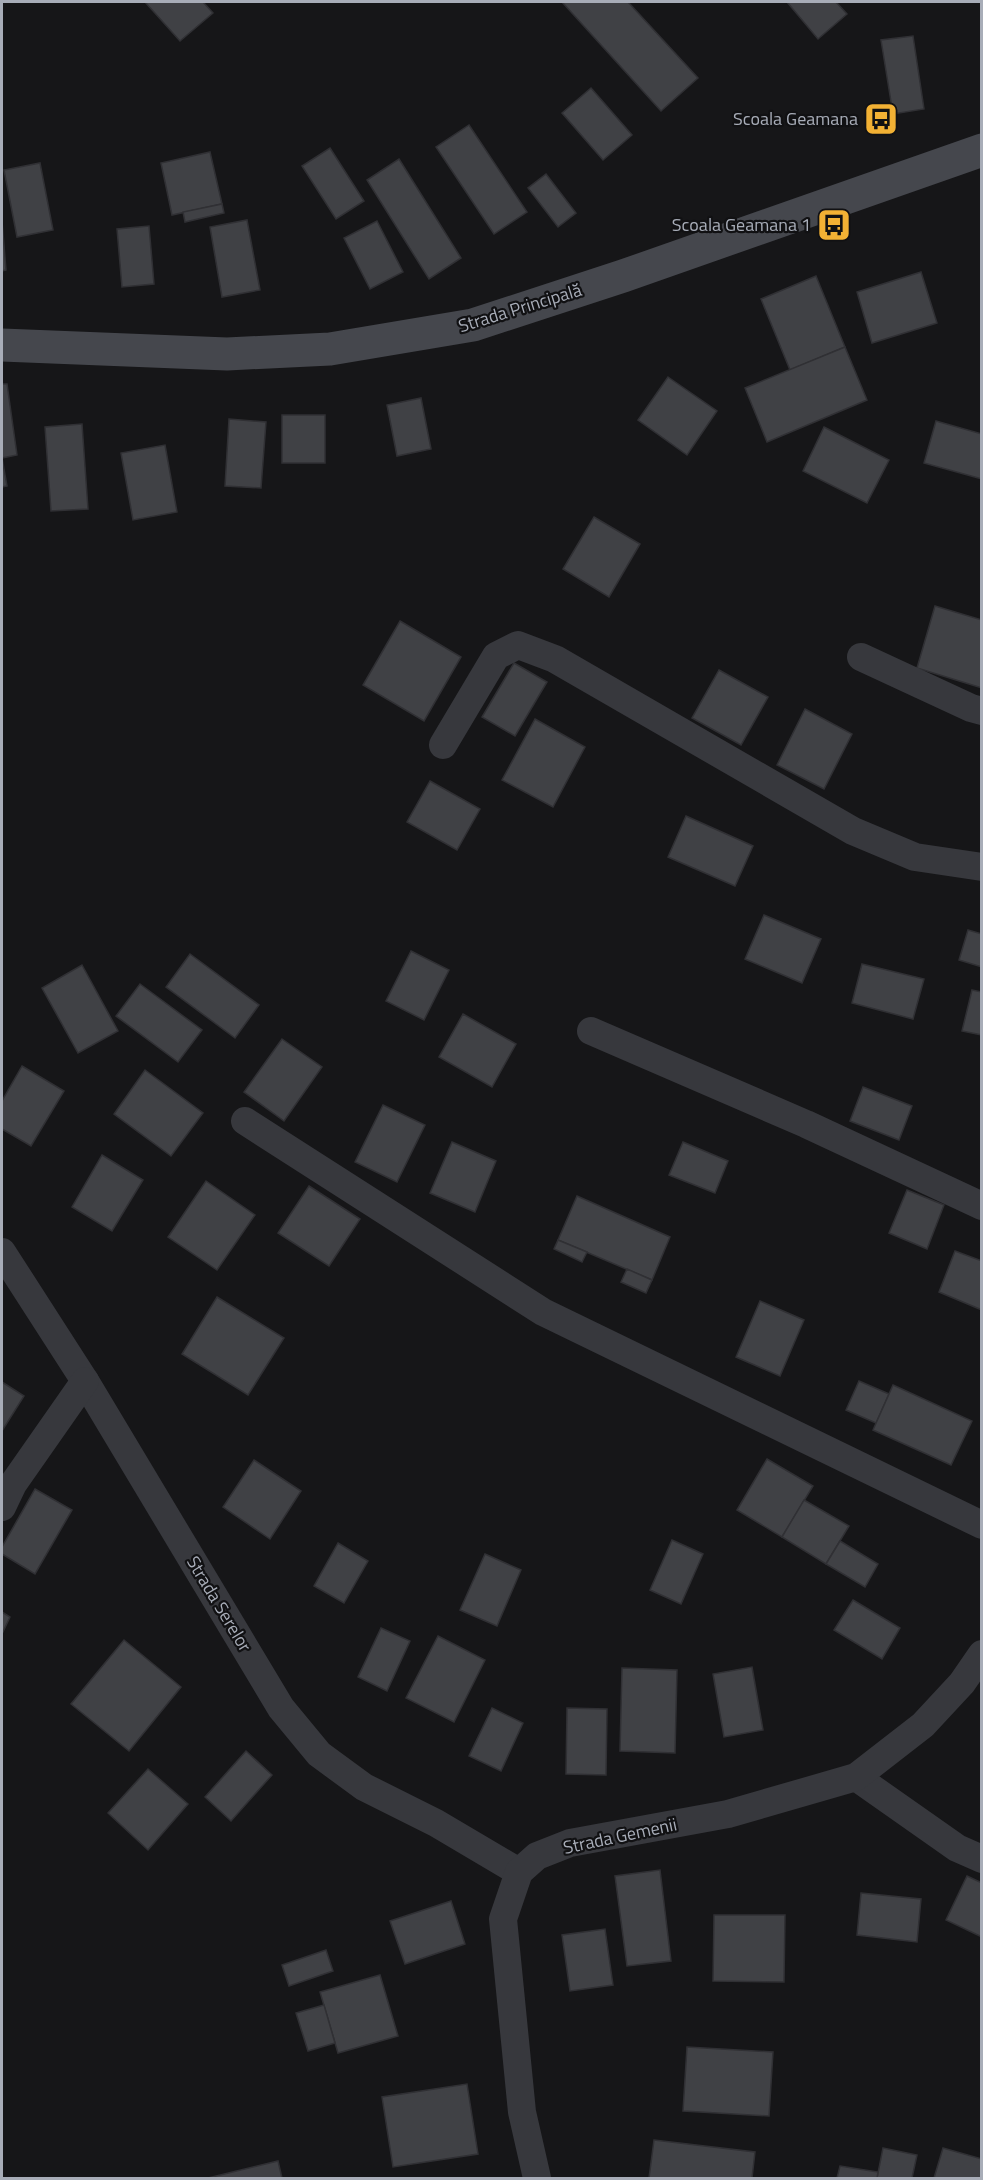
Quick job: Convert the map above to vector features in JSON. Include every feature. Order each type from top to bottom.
[{"type":"main road","name":"Strada Principală","points":[[2,345],[227,354],[330,349],[473,325],[623,276],[981,150]]},
{"type":"street","points":[[443,745],[496,656],[518,645],[555,659],[853,831],[915,857],[981,867]]},
{"type":"street","points":[[861,657],[981,711]]},
{"type":"street","points":[[591,1031],[806,1124],[981,1206]]},
{"type":"street","points":[[245,1121],[543,1311],[981,1526]]},
{"type":"street","name":"Strada Serelor","points":[[2,1252],[85,1381],[281,1708],[319,1754],[364,1787],[436,1823],[519,1872]]},
{"type":"street","points":[[2,1507],[13,1484],[85,1381]]},
{"type":"street","name":"Strada Gemenii","points":[[519,1872],[537,1856],[570,1843],[728,1814],[856,1777],[923,1725],[962,1683],[981,1654]]},
{"type":"street","points":[[856,1777],[957,1848],[981,1859]]},
{"type":"street","points":[[519,1872],[503,1919],[522,2112],[535,2178]]},
{"type":"building","points":[[145,2],[203,2],[213,13],[180,41]]},
{"type":"building","points":[[562,2],[628,2],[698,78],[661,111]]},
{"type":"building","points":[[787,2],[836,2],[847,14],[818,39]]},
{"type":"building","points":[[913,36],[924,109],[893,114],[881,40]]},
{"type":"building","points":[[591,88],[632,135],[603,160],[562,113]]},
{"type":"building","points":[[469,125],[527,212],[494,234],[436,147]]},
{"type":"building","points":[[330,148],[364,201],[336,219],[302,166]]},
{"type":"building","points":[[210,152],[222,204],[172,215],[161,163]]},
{"type":"building","points":[[399,159],[461,258],[429,279],[367,180]]},
{"type":"building","points":[[40,163],[53,230],[17,237],[4,170]]},
{"type":"building","points":[[546,174],[576,213],[558,227],[528,188]]},
{"type":"building","points":[[222,204],[224,213],[185,222],[183,212]]},
{"type":"building","points":[[247,220],[260,290],[222,297],[210,227]]},
{"type":"building","points":[[2,221],[6,270],[2,271]]},
{"type":"building","points":[[377,221],[403,272],[370,289],[344,238]]},
{"type":"building","points":[[149,226],[154,284],[122,287],[117,229]]},
{"type":"building","points":[[921,272],[937,323],[872,343],[857,292]]},
{"type":"building","points":[[816,276],[845,347],[790,370],[761,299]]},
{"type":"building","points":[[845,347],[867,400],[767,442],[745,388]]},
{"type":"building","points":[[668,377],[717,411],[687,455],[638,420]]},
{"type":"building","points":[[2,384],[7,384],[17,455],[2,458]]},
{"type":"building","points":[[421,398],[431,449],[397,456],[387,405]]},
{"type":"building","points":[[282,415],[325,415],[325,463],[282,463]]},
{"type":"building","points":[[229,419],[266,422],[261,488],[225,486]]},
{"type":"building","points":[[936,421],[982,434],[982,479],[924,463]]},
{"type":"building","points":[[82,424],[88,509],[51,511],[45,427]]},
{"type":"building","points":[[824,427],[889,460],[867,503],[803,471]]},
{"type":"building","points":[[165,445],[177,512],[133,520],[121,453]]},
{"type":"building","points":[[2,458],[7,486],[2,487]]},
{"type":"building","points":[[594,517],[640,544],[609,597],[563,569]]},
{"type":"building","points":[[935,606],[982,620],[982,688],[917,668]]},
{"type":"building","points":[[400,621],[461,657],[424,721],[363,685]]},
{"type":"building","points":[[514,663],[547,682],[515,736],[482,717]]},
{"type":"building","points":[[719,670],[768,697],[741,745],[692,718]]},
{"type":"building","points":[[805,709],[852,734],[824,789],[777,765]]},
{"type":"building","points":[[535,719],[585,747],[553,807],[502,780]]},
{"type":"building","points":[[430,781],[480,809],[457,850],[407,822]]},
{"type":"building","points":[[686,816],[753,846],[735,886],[668,857]]},
{"type":"building","points":[[764,915],[821,939],[802,983],[745,959]]},
{"type":"building","points":[[968,930],[982,934],[982,967],[959,960]]},
{"type":"building","points":[[411,951],[449,970],[424,1020],[386,1001]]},
{"type":"building","points":[[190,954],[259,1005],[235,1038],[166,987]]},
{"type":"building","points":[[862,964],[924,979],[913,1019],[852,1003]]},
{"type":"building","points":[[82,965],[118,1031],[78,1053],[42,988]]},
{"type":"building","points":[[140,984],[202,1030],[178,1062],[116,1016]]},
{"type":"building","points":[[972,990],[982,992],[982,1035],[962,1031]]},
{"type":"building","points":[[463,1014],[516,1044],[492,1087],[439,1057]]},
{"type":"building","points":[[282,1039],[322,1067],[284,1121],[244,1092]]},
{"type":"building","points":[[22,1066],[64,1091],[31,1146],[2,1129],[2,1101]]},
{"type":"building","points":[[145,1070],[203,1113],[171,1156],[114,1114]]},
{"type":"building","points":[[863,1087],[912,1106],[899,1140],[850,1121]]},
{"type":"building","points":[[383,1105],[425,1125],[397,1182],[355,1162]]},
{"type":"building","points":[[452,1142],[496,1161],[475,1212],[430,1193]]},
{"type":"building","points":[[683,1142],[728,1161],[715,1193],[669,1175]]},
{"type":"building","points":[[102,1155],[143,1180],[112,1231],[72,1207]]},
{"type":"building","points":[[206,1181],[255,1215],[217,1270],[168,1237]]},
{"type":"building","points":[[309,1186],[360,1219],[329,1266],[278,1233]]},
{"type":"building","points":[[907,1190],[944,1205],[927,1249],[889,1233]]},
{"type":"building","points":[[577,1196],[670,1237],[652,1280],[558,1240]]},
{"type":"building","points":[[558,1240],[587,1252],[582,1262],[554,1249]]},
{"type":"building","points":[[955,1251],[982,1261],[982,1310],[939,1292]]},
{"type":"building","points":[[627,1269],[652,1280],[646,1293],[621,1282]]},
{"type":"building","points":[[217,1297],[284,1338],[248,1395],[182,1354]]},
{"type":"building","points":[[760,1301],[804,1320],[780,1376],[736,1357]]},
{"type":"building","points":[[859,1381],[889,1394],[876,1423],[846,1410]]},
{"type":"building","points":[[2,1382],[24,1396],[2,1431]]},
{"type":"building","points":[[893,1385],[972,1421],[951,1465],[873,1430]]},
{"type":"building","points":[[767,1459],[813,1486],[782,1537],[737,1510]]},
{"type":"building","points":[[254,1460],[301,1491],[270,1539],[223,1507]]},
{"type":"building","points":[[35,1489],[72,1510],[35,1574],[2,1554],[2,1547]]},
{"type":"building","points":[[804,1500],[849,1526],[826,1564],[782,1537]]},
{"type":"building","points":[[672,1540],[703,1554],[681,1604],[650,1590]]},
{"type":"building","points":[[840,1541],[878,1564],[865,1587],[826,1564]]},
{"type":"building","points":[[338,1543],[368,1561],[344,1603],[314,1586]]},
{"type":"building","points":[[485,1554],[521,1570],[497,1626],[460,1610]]},
{"type":"building","points":[[853,1600],[900,1628],[882,1659],[834,1630]]},
{"type":"building","points":[[2,1612],[10,1617],[2,1634]]},
{"type":"building","points":[[381,1628],[410,1641],[387,1691],[358,1677]]},
{"type":"building","points":[[438,1636],[485,1660],[454,1722],[406,1698]]},
{"type":"building","points":[[124,1640],[181,1687],[129,1751],[71,1704]]},
{"type":"building","points":[[752,1667],[763,1730],[724,1737],[713,1674]]},
{"type":"building","points":[[622,1668],[677,1670],[675,1753],[620,1751]]},
{"type":"building","points":[[492,1708],[523,1723],[501,1771],[469,1756]]},
{"type":"building","points":[[567,1708],[607,1709],[606,1775],[566,1774]]},
{"type":"building","points":[[246,1751],[272,1775],[231,1821],[205,1797]]},
{"type":"building","points":[[148,1769],[188,1804],[148,1850],[108,1813]]},
{"type":"building","points":[[660,1870],[671,1961],[627,1966],[615,1876]]},
{"type":"building","points":[[967,1876],[982,1883],[982,1937],[946,1920]]},
{"type":"building","points":[[861,1893],[921,1899],[917,1942],[857,1935]]},
{"type":"building","points":[[451,1901],[465,1944],[405,1964],[390,1921]]},
{"type":"building","points":[[714,1915],[785,1915],[784,1982],[713,1981]]},
{"type":"building","points":[[605,1929],[613,1985],[570,1991],[562,1935]]},
{"type":"building","points":[[326,1950],[333,1971],[289,1986],[282,1965]]},
{"type":"building","points":[[380,1975],[398,2036],[338,2053],[320,1992]]},
{"type":"building","points":[[324,2005],[335,2043],[308,2051],[296,2013]]},
{"type":"building","points":[[687,2047],[773,2052],[769,2116],[683,2111]]},
{"type":"building","points":[[467,2084],[478,2154],[393,2167],[382,2097]]},
{"type":"building","points":[[654,2140],[755,2152],[752,2178],[649,2178]]},
{"type":"building","points":[[883,2148],[917,2155],[912,2178],[877,2178]]},
{"type":"building","points":[[943,2148],[982,2159],[982,2178],[934,2178]]},
{"type":"building","points":[[278,2161],[282,2178],[208,2178]]},
{"type":"building","points":[[840,2166],[878,2172],[877,2178],[837,2178]]},
{"type":"place","name":"Scoala Geamana","points":[[881,119]]},
{"type":"place","name":"Scoala Geamana 1","points":[[834,225]]}]
